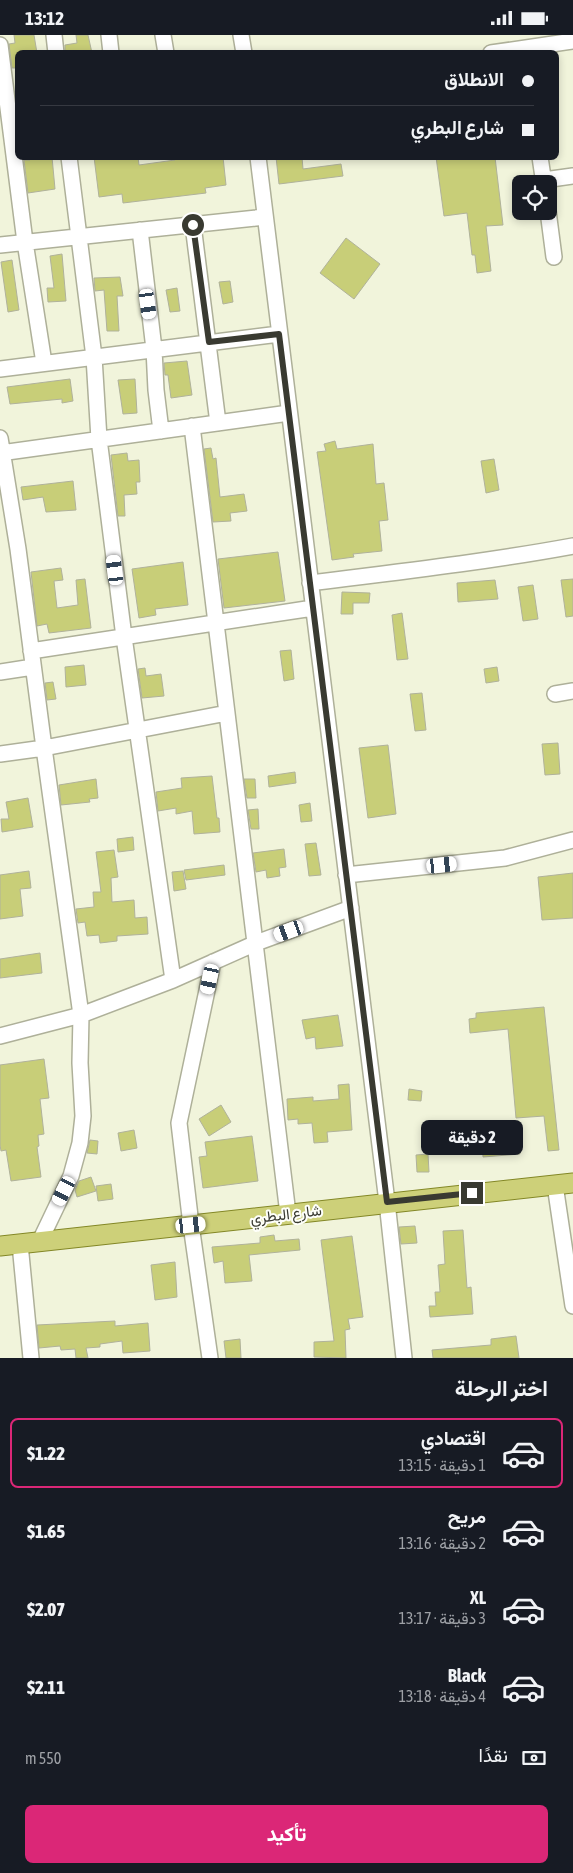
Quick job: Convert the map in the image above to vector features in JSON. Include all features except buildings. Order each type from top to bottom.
[{"type":"main road","name":"شارع البطري","points":[[0,1246],[564,1184]]},
{"type":"street","points":[[54,35],[56,50]]},
{"type":"street","points":[[109,35],[111,50]]},
{"type":"street","points":[[164,35],[166,50]]},
{"type":"street","points":[[242,35],[244,50]]},
{"type":"street","points":[[512,50],[573,41]]},
{"type":"street","points":[[0,45],[25,242],[44,363]]},
{"type":"street","points":[[69,160],[94,357],[99,439],[124,637],[173,980]]},
{"type":"street","points":[[258,160],[387,1202],[404,1358]]},
{"type":"street","points":[[540,160],[543,175]]},
{"type":"street","points":[[557,179],[573,176]]},
{"type":"street","points":[[0,245],[265,217]]},
{"type":"street","points":[[549,220],[554,257]]},
{"type":"street","points":[[193,225],[218,423]]},
{"type":"street","points":[[140,230],[154,349],[156,390],[162,431]]},
{"type":"street","points":[[0,369],[279,334]]},
{"type":"street","points":[[40,1241],[71,1176],[80,1143],[83,1116],[80,1063],[81,1015],[18,549],[0,448],[99,439],[289,413]]},
{"type":"street","points":[[192,426],[288,1214]]},
{"type":"street","points":[[310,583],[496,559],[573,546]]},
{"type":"street","points":[[31,651],[216,621],[313,608]]},
{"type":"street","points":[[0,672],[33,667]]},
{"type":"street","points":[[555,694],[573,691]]},
{"type":"street","points":[[0,754],[44,748],[228,713]]},
{"type":"street","points":[[346,875],[505,858],[573,840]]},
{"type":"street","points":[[0,1035],[81,1015],[173,980],[256,943],[351,908]]},
{"type":"street","points":[[210,1358],[179,1123],[213,962]]},
{"type":"street","points":[[564,1184],[573,1306]]},
{"type":"street","points":[[20,1244],[31,1358]]},
{"type":"route","points":[[193,225],[209,342],[279,334],[387,1202],[472,1193]]}]
